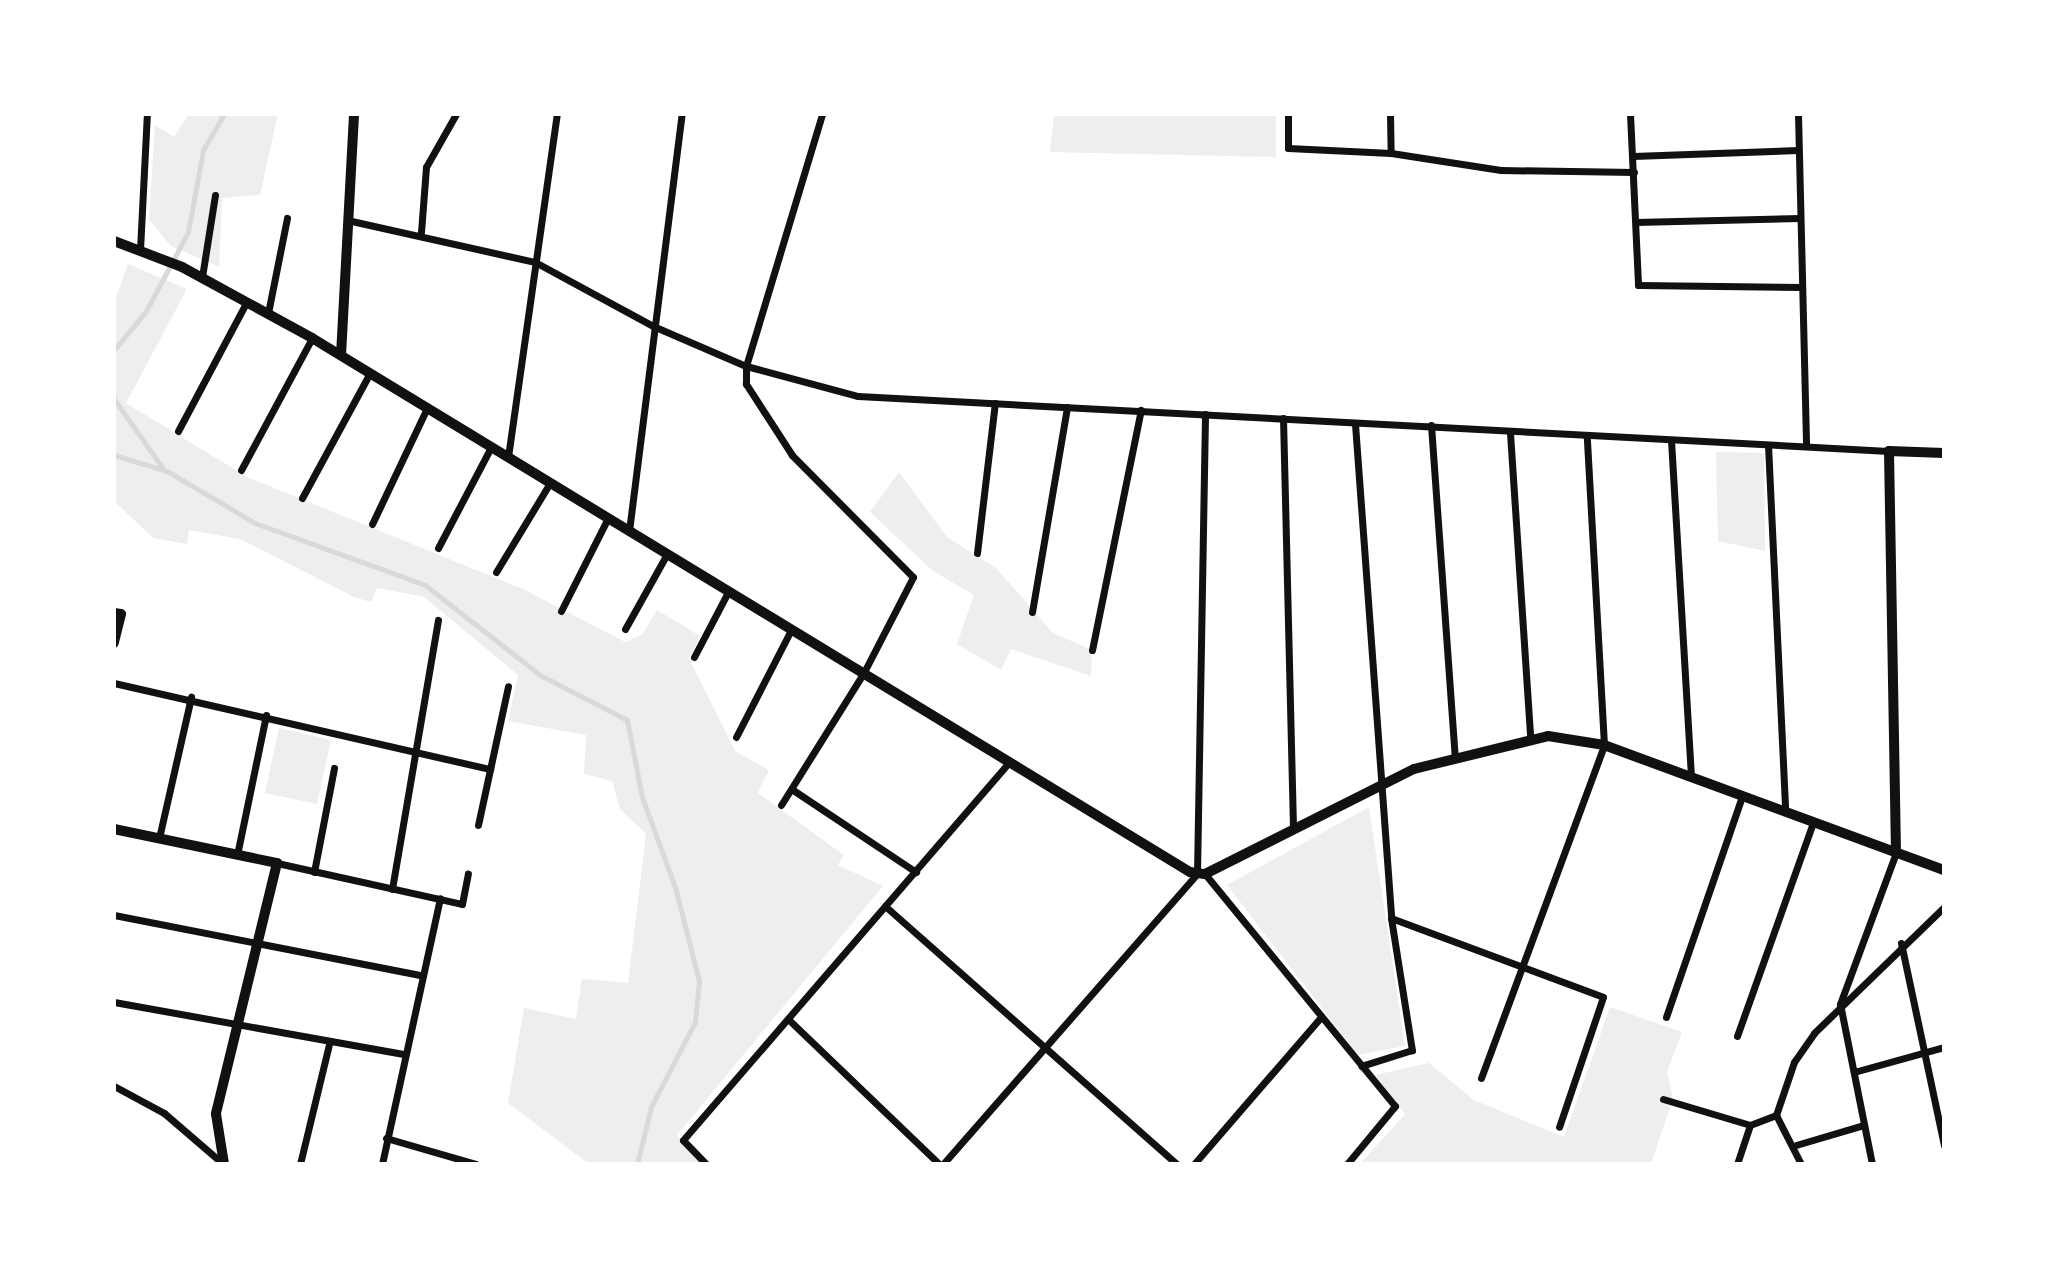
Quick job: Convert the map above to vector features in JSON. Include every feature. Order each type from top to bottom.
[{"type":"street","points":[[140,250],[147,114]]},
{"type":"street","points":[[341,355],[355,114]]},
{"type":"street","points":[[421,232],[430,155],[456,114]]},
{"type":"street","points":[[508,457],[557,114]]},
{"type":"street","points":[[629,531],[682,114]]},
{"type":"street","points":[[781,805],[793,790],[863,674],[913,577],[770,428],[749,396],[746,366],[822,114]]},
{"type":"street","points":[[1288,114],[1288,148],[1391,153],[1501,170],[1634,172]]},
{"type":"street","points":[[1390,114],[1391,153]]},
{"type":"street","points":[[1630,114],[1636,222],[1635,281],[1642,286],[1802,287]]},
{"type":"street","points":[[1797,114],[1806,446]]},
{"type":"street","points":[[1633,156],[1798,150]]},
{"type":"street","points":[[202,277],[215,195]]},
{"type":"street","points":[[268,313],[287,218]]},
{"type":"street","points":[[1636,222],[1800,218]]},
{"type":"street","points":[[347,220],[421,232],[535,262],[653,326],[746,366],[846,394],[1355,424],[1431,425],[1510,433],[1944,453]]},
{"type":"street","points":[[114,241],[182,267],[248,300],[1008,763],[1201,874],[1319,1019],[1395,1106],[1347,1164]]},
{"type":"street","points":[[178,431],[248,300]]},
{"type":"street","points":[[241,470],[312,338]]},
{"type":"street","points":[[302,498],[370,373]]},
{"type":"street","points":[[977,553],[995,403]]},
{"type":"street","points":[[1032,612],[1067,407]]},
{"type":"street","points":[[372,524],[427,408]]},
{"type":"street","points":[[1091,650],[1141,410]]},
{"type":"street","points":[[1201,874],[1205,414]]},
{"type":"street","points":[[1283,418],[1293,828]]},
{"type":"street","points":[[1355,424],[1391,918],[1411,1053],[1361,1066]]},
{"type":"street","points":[[1431,425],[1455,756]]},
{"type":"street","points":[[1510,433],[1530,737]]},
{"type":"street","points":[[1481,1078],[1525,968],[1604,745],[1587,437]]},
{"type":"street","points":[[1671,440],[1691,777]]},
{"type":"street","points":[[1768,444],[1785,812]]},
{"type":"street","points":[[438,548],[491,447]]},
{"type":"street","points":[[1872,1164],[1840,1004],[1896,853],[1889,451]]},
{"type":"street","points":[[496,572],[550,483]]},
{"type":"street","points":[[561,611],[608,518]]},
{"type":"street","points":[[625,629],[667,554]]},
{"type":"street","points":[[694,657],[728,592]]},
{"type":"street","points":[[114,643],[117,613]]},
{"type":"street","points":[[393,889],[438,620]]},
{"type":"street","points":[[736,737],[791,630]]},
{"type":"street","points":[[114,684],[191,697],[416,754],[490,769]]},
{"type":"street","points":[[478,825],[508,686]]},
{"type":"street","points":[[159,838],[191,697]]},
{"type":"street","points":[[237,855],[266,715]]},
{"type":"street","points":[[788,1019],[941,1164],[1201,874],[1382,782],[1455,756],[1530,737],[1568,736],[1604,745],[1944,870]]},
{"type":"street","points":[[706,1164],[683,1140],[1008,763]]},
{"type":"street","points":[[314,872],[334,768]]},
{"type":"street","points":[[793,790],[916,872]]},
{"type":"street","points":[[1666,1017],[1742,796]]},
{"type":"street","points":[[1737,1037],[1813,822]]},
{"type":"street","points":[[114,829],[462,904],[468,874]]},
{"type":"street","points":[[224,1164],[216,1114],[277,863]]},
{"type":"street","points":[[382,1164],[403,1055],[440,898]]},
{"type":"street","points":[[885,906],[1177,1164]]},
{"type":"street","points":[[1776,1115],[1794,1062],[1840,1004],[1901,943],[1944,907]]},
{"type":"street","points":[[114,915],[257,946],[421,975]]},
{"type":"street","points":[[1391,918],[1603,997],[1559,1128]]},
{"type":"street","points":[[1901,943],[1944,1145]]},
{"type":"street","points":[[114,1002],[237,1028],[403,1055]]},
{"type":"street","points":[[1194,1164],[1319,1019]]},
{"type":"street","points":[[300,1164],[329,1044]]},
{"type":"street","points":[[1854,1072],[1944,1047]]},
{"type":"street","points":[[114,1086],[164,1113],[224,1164]]},
{"type":"street","points":[[1663,1099],[1750,1125],[1776,1115]]},
{"type":"street","points":[[1776,1115],[1796,1145],[1801,1164]]},
{"type":"street","points":[[1737,1164],[1750,1125]]},
{"type":"street","points":[[1796,1145],[1864,1125]]},
{"type":"street","points":[[386,1138],[476,1164]]},
{"type":"shaded area","points":[[189,114],[278,114],[260,195],[222,198],[219,267],[171,246],[149,220],[155,125],[174,137]]},
{"type":"shaded area","points":[[1054,114],[1276,114],[1276,157],[1050,152]]},
{"type":"shaded area","points":[[128,264],[187,289],[126,403],[247,477],[523,589],[625,642],[642,635],[657,610],[700,636],[689,658],[735,751],[769,770],[758,793],[844,855],[838,865],[883,886],[677,1135],[701,1164],[589,1164],[508,1103],[524,1008],[576,1019],[582,979],[628,983],[646,834],[620,809],[612,781],[584,774],[586,735],[508,721],[518,675],[424,597],[377,588],[371,602],[354,597],[240,539],[189,530],[187,544],[153,538],[114,501],[114,303]]},
{"type":"shaded area","points":[[1716,452],[1764,453],[1765,551],[1718,541]]},
{"type":"shaded area","points":[[899,472],[947,537],[996,568],[1053,633],[1092,650],[1091,676],[1011,649],[1001,670],[957,644],[974,595],[933,571],[870,512]]},
{"type":"shaded area","points":[[279,728],[331,740],[317,804],[265,793]]},
{"type":"shaded area","points":[[1369,807],[1405,1046],[1358,1055],[1227,885]]},
{"type":"shaded area","points":[[1610,1007],[1682,1032],[1667,1072],[1673,1099],[1651,1164],[1360,1164],[1405,1114],[1375,1075],[1429,1063],[1474,1100],[1564,1137]]},
{"type":"waterway","points":[[114,350],[146,311],[188,232],[203,150],[224,114]]},
{"type":"waterway","points":[[114,399],[162,467]]},
{"type":"waterway","points":[[114,455],[167,471],[255,523],[425,585],[540,675],[627,720],[642,797],[675,887],[699,981],[695,1022],[651,1107],[637,1164]]}]
